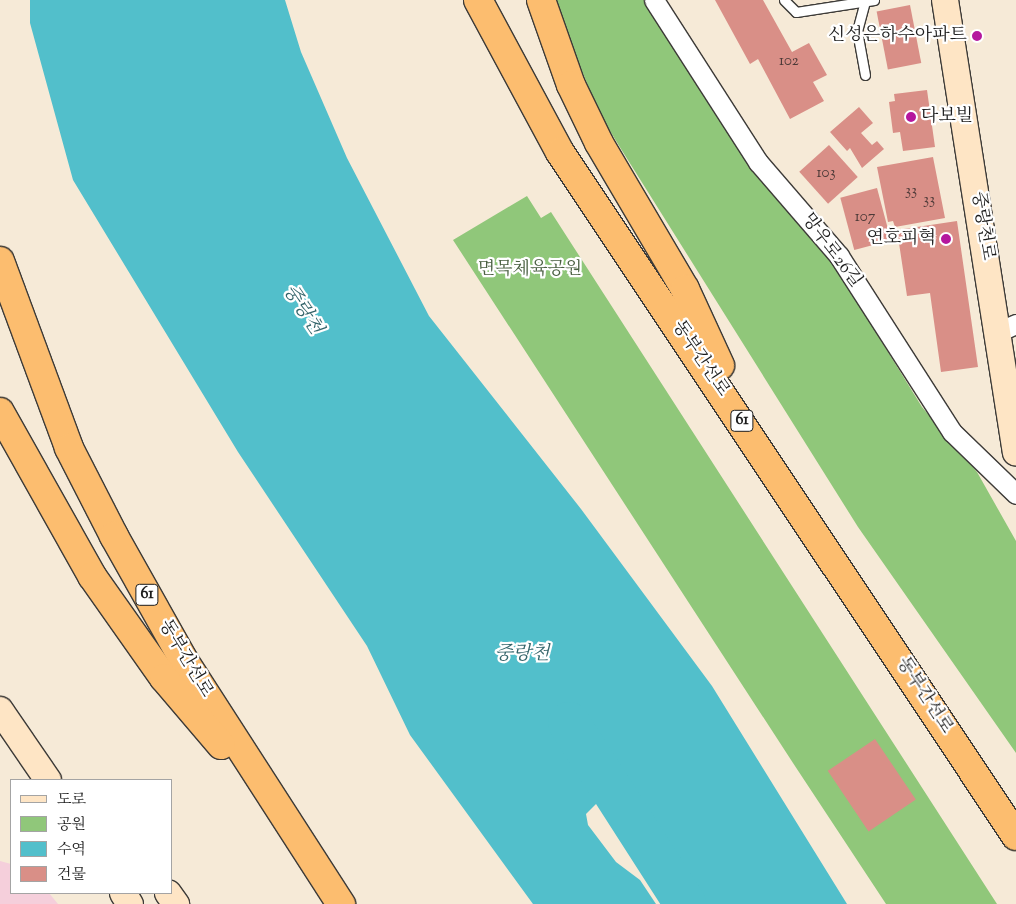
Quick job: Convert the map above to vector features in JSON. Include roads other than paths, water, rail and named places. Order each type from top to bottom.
[{"type":"highway","name":"동부간선로","points":[[478,0],[560,152],[750,433],[1016,836]]},
{"type":"highway","points":[[541,0],[571,85],[599,143],[685,289],[750,433]]},
{"type":"highway","name":"동부간선로","points":[[0,262],[69,448],[105,519],[183,658],[290,828],[341,904]]},
{"type":"highway","points":[[0,412],[92,576],[164,678],[290,828]]},
{"type":"main road","name":"중랑천로","points":[[945,0],[1008,327],[1016,452]]},
{"type":"main road","points":[[0,710],[47,779]]},
{"type":"main road","points":[[25,746],[63,779]]},
{"type":"street","name":"망우로26길","points":[[654,0],[758,162],[839,256],[952,432],[1016,494]]},
{"type":"lane","points":[[784,0],[796,12],[870,1]]},
{"type":"lane","points":[[865,75],[858,31],[870,1]]},
{"type":"water","name":"중랑천","points":[[30,0],[285,0],[301,52],[347,158],[429,316],[581,509],[712,686],[847,904],[674,904],[634,822],[632,803],[602,769],[596,775],[603,797],[586,814],[588,825],[616,862],[640,880],[656,904],[533,904],[410,735],[367,646],[238,452],[73,180],[30,23]]},
{"type":"waterway","name":"중랑천","points":[[569,723],[685,904]]},
{"type":"place","name":"신성은하수아파트","points":[[977,36]]},
{"type":"place","name":"다보빌","points":[[911,117]]},
{"type":"place","name":"연호피혁","points":[[946,239]]},
{"type":"park label","name":"면목체육공원","points":[[530,270]]}]
